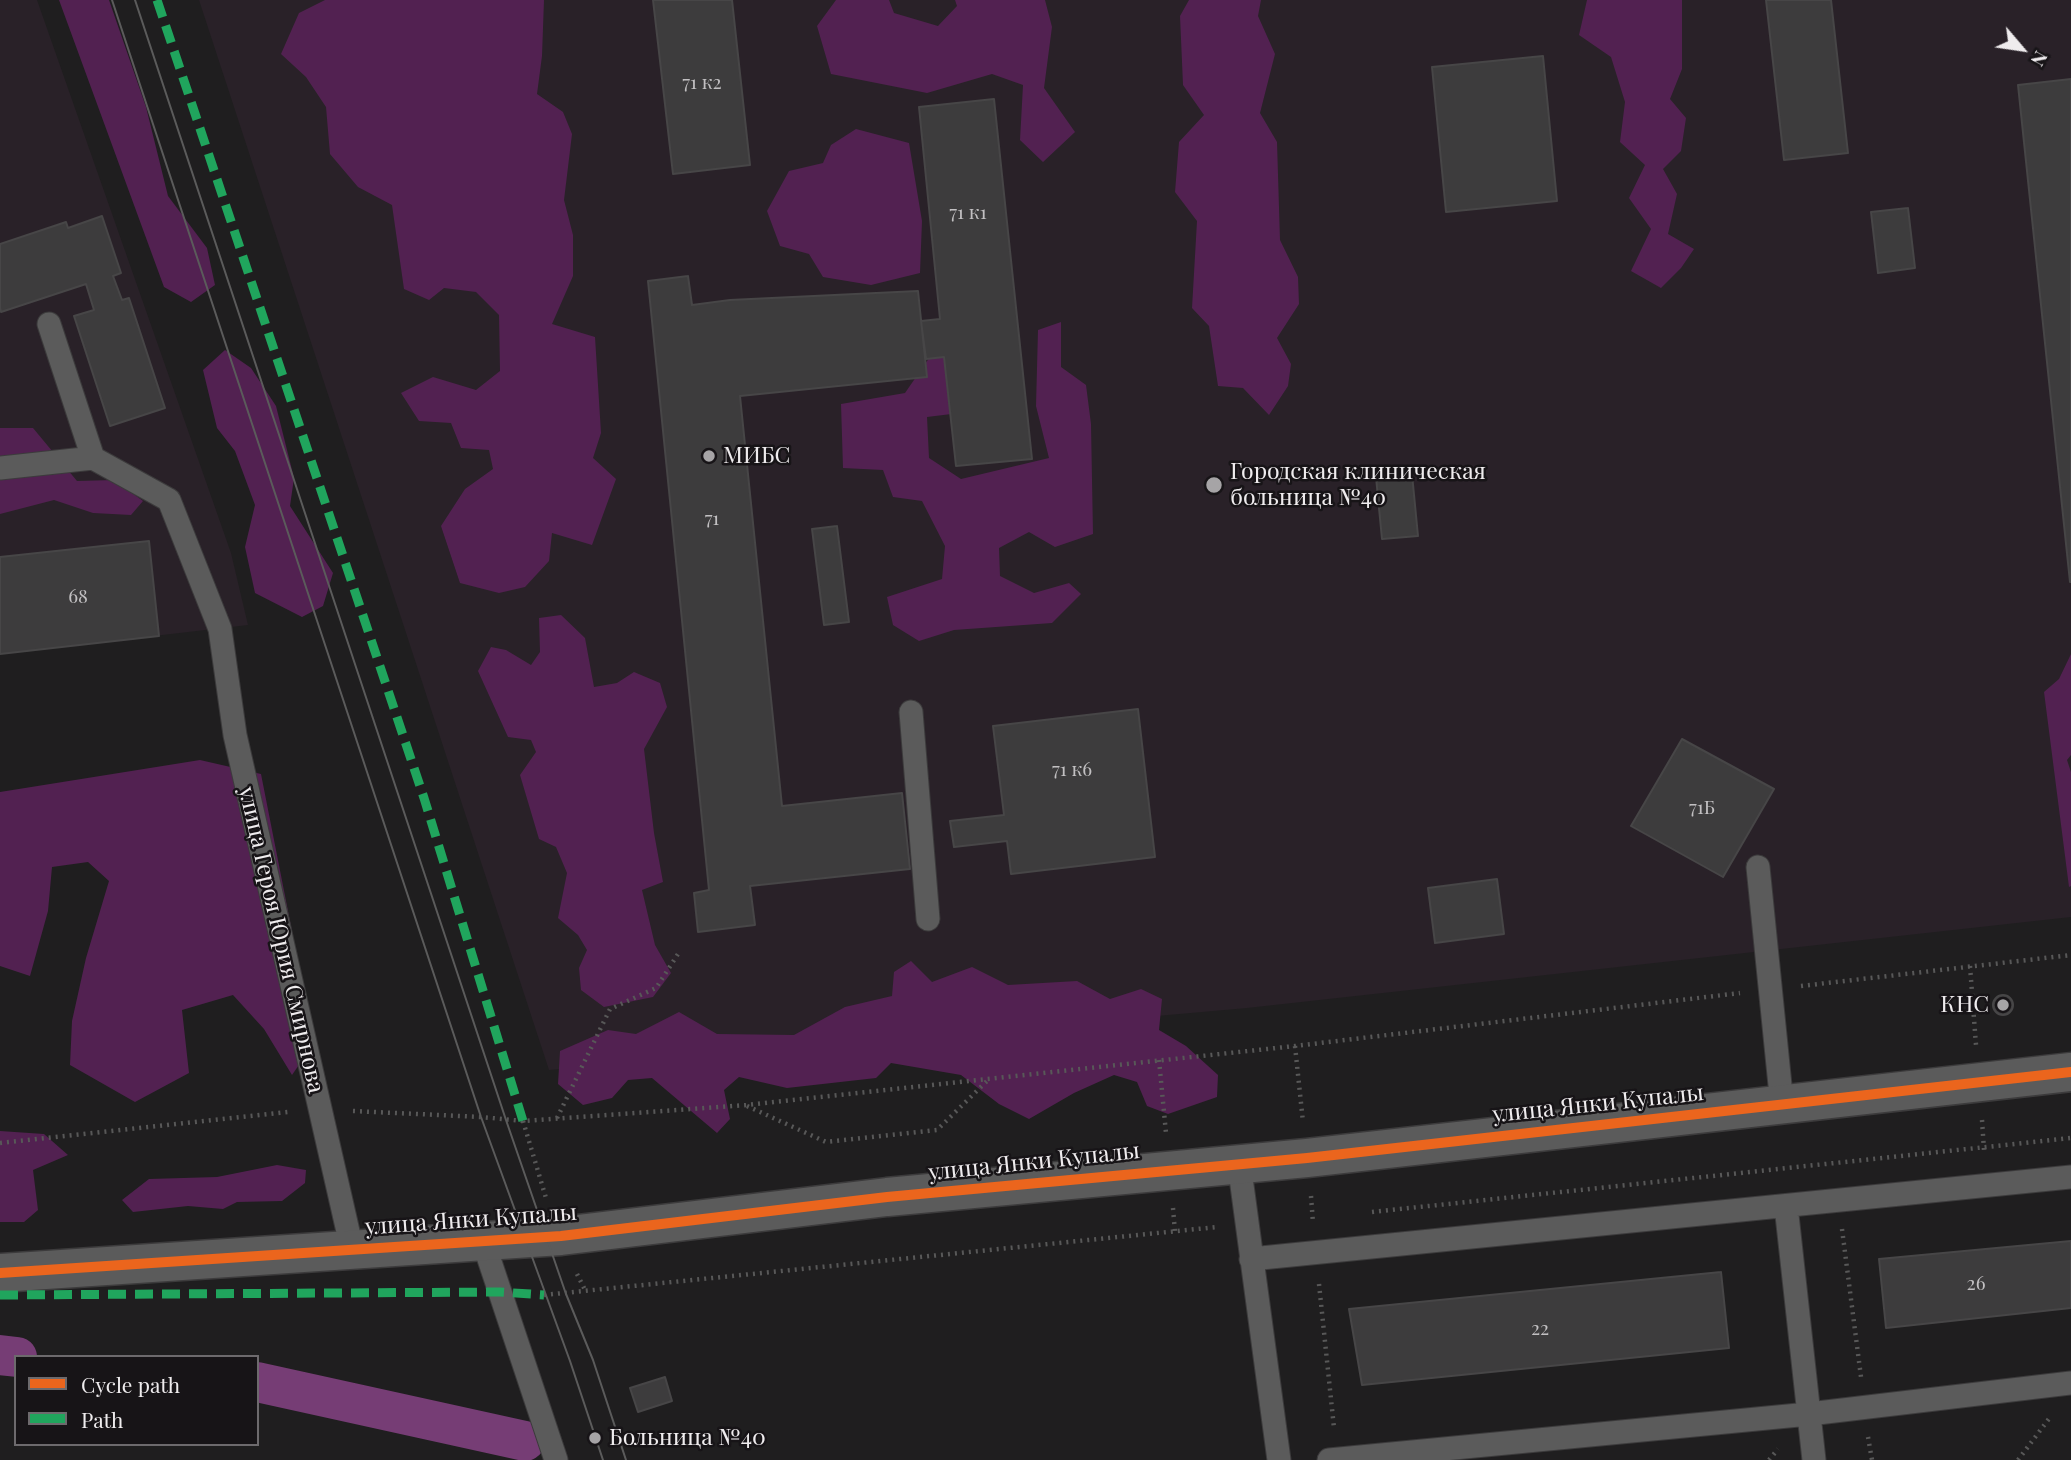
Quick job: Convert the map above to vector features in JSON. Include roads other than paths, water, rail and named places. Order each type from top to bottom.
[{"type":"street","name":"улица Янки Купалы","points":[[0,1273],[561,1236],[887,1197],[1307,1158],[2071,1072]]},
{"type":"lane","points":[[0,468],[93,458],[49,324]]},
{"type":"lane","name":"улица Героя Юрия Смирнова","points":[[93,458],[169,500],[220,629],[235,735],[352,1249]]},
{"type":"lane","points":[[911,712],[929,919]]},
{"type":"lane","points":[[1758,867],[1782,1105]]},
{"type":"lane","points":[[1239,1163],[1279,1460]]},
{"type":"lane","points":[[1251,1259],[2071,1177]]},
{"type":"lane","points":[[1786,1206],[1814,1460]]},
{"type":"lane","points":[[483,1241],[556,1460]]},
{"type":"lane","points":[[1329,1460],[1809,1414],[2071,1383]]},
{"type":"waterway","points":[[0,1355],[14,1357]]},
{"type":"waterway","points":[[259,1382],[525,1441]]},
{"type":"tram line","points":[[112,0],[481,1117],[603,1460]]},
{"type":"tram line","points":[[135,0],[506,1120],[566,1294],[593,1360],[626,1460]]},
{"type":"place","name":"МИБС","points":[[709,456]]},
{"type":"place","name":"Городская клиническая больница №40","points":[[1214,485]]},
{"type":"place","name":"КНС","points":[[2003,1005]]},
{"type":"place","name":"Больница №40","points":[[595,1438]]}]
